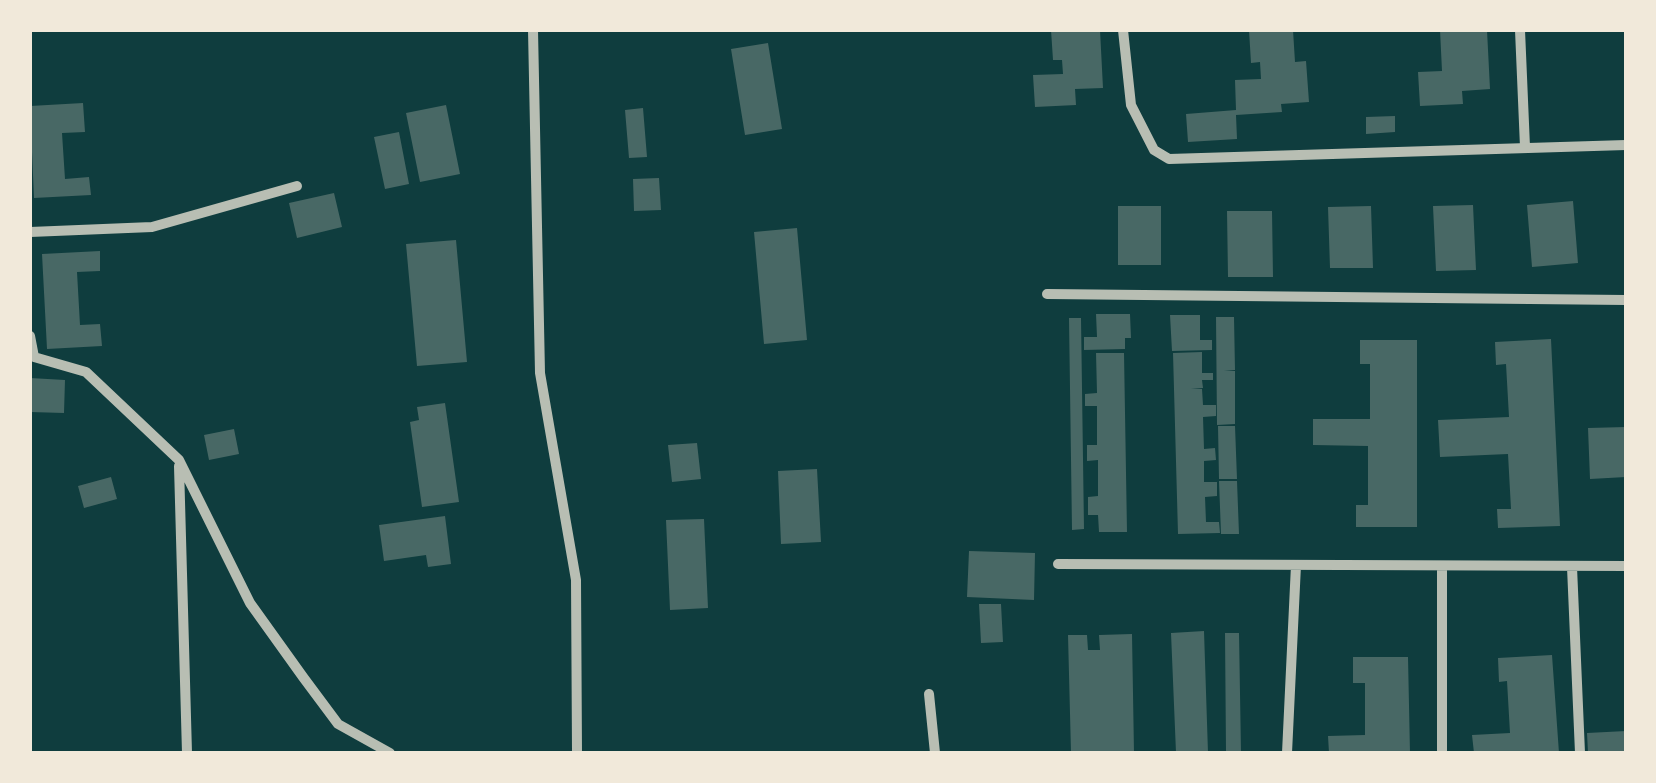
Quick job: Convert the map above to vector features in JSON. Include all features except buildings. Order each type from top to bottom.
[{"type":"street","points":[[533,30],[540,374],[576,580],[576,753]]},
{"type":"street","points":[[1123,30],[1132,105],[1154,150],[1169,159],[1626,146]]},
{"type":"street","points":[[1520,30],[1526,148]]},
{"type":"street","points":[[30,232],[152,227],[298,186]]},
{"type":"street","points":[[1047,294],[1626,300]]},
{"type":"street","points":[[30,336],[34,358],[86,372],[179,460],[211,516],[250,603],[303,677],[338,724],[390,753]]},
{"type":"street","points":[[179,460],[187,753]]},
{"type":"street","points":[[1058,564],[1626,566]]},
{"type":"street","points":[[1287,753],[1296,565]]},
{"type":"street","points":[[1442,566],[1442,753]]},
{"type":"street","points":[[1572,567],[1580,753]]},
{"type":"street","points":[[929,694],[935,753]]}]
